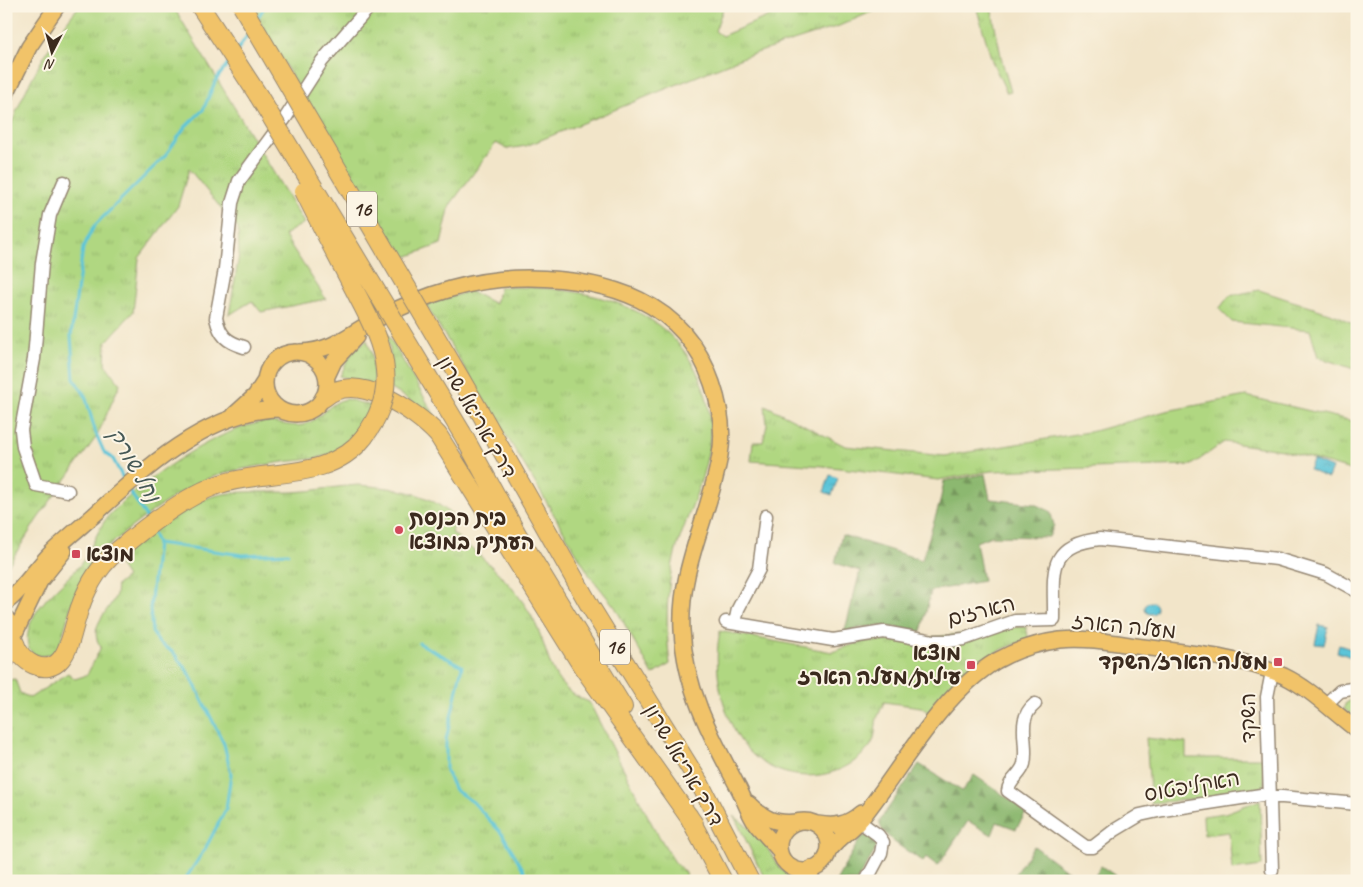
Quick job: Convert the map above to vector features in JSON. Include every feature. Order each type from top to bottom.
[{"type":"highway","name":"דרך אריאל שרון","points":[[200,6],[258,95],[462,433],[517,534],[694,824],[723,881]]},
{"type":"highway","name":"דרך אריאל שרון","points":[[242,6],[480,412],[590,606],[700,784],[750,881]]},
{"type":"highway","points":[[15,639],[19,654],[32,664],[45,666],[58,662],[66,651],[81,604],[90,584],[105,564],[126,544],[188,498],[217,485],[250,478],[303,471],[329,464],[351,451],[364,437],[373,425],[383,403],[386,381],[382,352],[365,310],[310,204],[258,95]]},
{"type":"highway","points":[[324,398],[332,392],[347,389],[375,394],[409,409],[438,435],[582,666],[694,824]]},
{"type":"main road","points":[[6,94],[29,47],[58,6]]},
{"type":"main road","points":[[225,422],[255,396],[264,382],[268,369],[277,358],[285,353],[321,350],[376,319],[449,288],[495,280],[527,278],[562,280],[610,288],[645,302],[670,319],[690,340],[705,366],[715,393],[721,432],[721,454],[689,560],[683,597],[684,652],[690,682],[705,724],[757,824],[779,850]]},
{"type":"main road","points":[[264,382],[269,400],[279,409],[287,413],[302,414],[314,409],[324,398],[327,376],[342,351],[376,319]]},
{"type":"main road","points":[[300,352],[316,358],[327,376]]},
{"type":"main road","points":[[6,602],[35,570],[142,472],[193,437],[225,422],[255,411],[279,409]]},
{"type":"main road","points":[[6,661],[40,581],[83,525]]},
{"type":"main road","points":[[6,587],[35,570]]},
{"type":"main road","points":[[6,618],[15,639]]},
{"type":"main road","name":"מעלה הארז","points":[[829,851],[860,822],[941,712],[964,686],[995,662],[1027,647],[1062,640],[1091,640],[1222,659],[1272,672],[1300,685],[1357,730]]},
{"type":"main road","points":[[740,790],[749,804],[768,819],[775,822],[811,821],[818,824],[829,840],[829,851],[822,863],[808,876],[790,867],[781,857],[779,850],[784,830],[796,822]]},
{"type":"main road","name":"מעלה הארז","points":[[818,824],[832,826],[850,822],[876,801]]},
{"type":"street","points":[[244,347],[228,342],[222,336],[216,318],[234,192],[245,172],[286,117],[322,61],[370,6]]},
{"type":"street","points":[[64,182],[50,215],[42,264],[34,359],[21,430],[23,447],[36,485],[68,491]]},
{"type":"street","name":"הארזים","points":[[766,516],[759,570],[730,623],[833,640],[884,632],[948,642],[964,639],[1015,621],[1054,620],[1056,568],[1060,555],[1078,544],[1100,540],[1277,560],[1321,572],[1357,591]]},
{"type":"street","name":"השקד","points":[[1272,672],[1266,697],[1272,870]]},
{"type":"street","points":[[1325,705],[1340,692],[1357,688]]},
{"type":"street","name":"האקליפטוס","points":[[1035,704],[1027,713],[1024,722],[1024,766],[1009,785],[1008,791],[1086,847],[1093,847],[1131,820],[1152,812],[1270,794],[1357,804]]},
{"type":"street","points":[[860,822],[878,834],[883,842],[881,854],[866,881]]},
{"type":"green space","points":[[79,6],[173,6],[304,223],[284,235],[326,299],[261,312],[252,301],[229,315],[239,255],[238,229],[189,169],[178,206],[139,258],[133,312],[106,342],[105,364],[120,384],[97,436],[36,521],[6,569],[6,140],[19,105],[36,70]]},
{"type":"green space","points":[[251,6],[724,6],[715,31],[722,36],[793,6],[885,6],[839,26],[744,57],[526,146],[507,149],[496,143],[450,205],[441,244],[398,260]]},
{"type":"green space","points":[[976,6],[991,6],[1002,61],[1011,92],[1007,93],[992,61]]},
{"type":"green space","points":[[500,287],[529,287],[588,295],[616,303],[642,314],[665,331],[685,352],[700,379],[710,415],[708,453],[698,489],[673,561],[667,620],[670,664],[653,675],[615,607],[590,576],[426,305],[470,291],[495,304]]},
{"type":"green space","points":[[1259,290],[1338,316],[1357,326],[1357,370],[1318,357],[1310,330],[1232,322],[1219,309],[1229,296]]},
{"type":"green space","points":[[383,326],[446,435],[421,409],[390,389],[390,349]]},
{"type":"green space","points":[[367,340],[372,354],[374,386],[340,376],[352,352]]},
{"type":"green space","points":[[1246,396],[1357,422],[1357,472],[1282,450],[1224,442],[1192,465],[991,471],[938,480],[823,466],[751,461],[753,442],[763,442],[767,425],[765,405],[845,446],[945,456],[1094,431],[1166,411]]},
{"type":"green space","points":[[347,399],[372,406],[362,426],[340,448],[328,455],[316,458],[236,470],[209,478],[181,492],[118,538],[95,560],[77,590],[59,646],[54,653],[38,655],[29,649],[27,637],[31,622],[40,606],[80,565],[108,517],[151,479],[186,455],[240,428],[264,422],[303,425],[315,419],[335,403]]},
{"type":"green space","points":[[985,474],[990,499],[1034,504],[1050,511],[1054,525],[1049,537],[991,536],[976,542],[983,581],[931,591],[921,632],[872,626],[844,634],[860,571],[835,563],[842,535],[922,560],[940,502],[944,481]]},
{"type":"green space","points":[[358,485],[398,490],[423,497],[446,510],[456,519],[451,532],[506,581],[524,604],[538,630],[557,678],[564,687],[589,702],[654,828],[674,861],[685,873],[688,881],[6,881],[8,680],[15,679],[20,693],[30,698],[68,673],[75,679],[87,675],[101,647],[97,640],[97,627],[116,596],[117,585],[127,577],[116,560],[156,528],[189,507],[200,501],[223,494],[310,491]]},
{"type":"green space","points":[[1026,627],[1029,640],[997,652],[972,667],[951,688],[930,714],[921,707],[884,702],[877,719],[873,740],[868,749],[853,762],[836,771],[818,775],[799,775],[781,771],[764,763],[749,751],[737,735],[722,698],[717,657],[720,631],[832,652],[863,641],[903,641]]},
{"type":"green space","points":[[1357,696],[1357,720],[1344,709],[1345,704]]},
{"type":"green space","points":[[1146,738],[1186,743],[1186,758],[1263,758],[1265,785],[1258,789],[1229,795],[1151,803]]},
{"type":"green space","points":[[919,764],[962,791],[974,775],[1027,811],[1016,829],[997,822],[992,835],[968,821],[938,866],[926,857],[923,861],[889,837],[880,826],[880,820]]},
{"type":"green space","points":[[1260,800],[1262,866],[1232,870],[1229,832],[1204,835],[1203,816],[1225,813]]},
{"type":"green space","points":[[734,816],[760,836],[780,869],[796,878],[796,881],[766,881]]},
{"type":"green space","points":[[869,835],[877,843],[875,851],[857,881],[836,881],[861,837]]},
{"type":"green space","points":[[1034,846],[1081,881],[1010,881]]},
{"type":"green space","points":[[1101,866],[1123,881],[1092,881]]},
{"type":"water","points":[[1313,460],[1332,468],[1328,478],[1309,470]]},
{"type":"water","points":[[830,475],[838,478],[832,495],[824,492]]},
{"type":"water","points":[[1149,602],[1153,602],[1157,608],[1153,614],[1149,614],[1145,610],[1145,606]]},
{"type":"water","points":[[1319,625],[1328,627],[1324,645],[1315,644]]},
{"type":"water","points":[[1339,645],[1357,651],[1354,658],[1337,652]]},
{"type":"waterway","name":"נחל שורק","points":[[257,19],[265,6]]},
{"type":"waterway","name":"נחל שורק","points":[[237,51],[250,31]]},
{"type":"waterway","name":"נחל שורק","points":[[125,482],[113,459],[104,452],[96,434],[85,395],[74,379],[71,336],[83,248],[94,226],[166,155],[185,127],[203,110],[216,80],[229,62]]},
{"type":"waterway","name":"נחל שורק","points":[[129,490],[147,519]]},
{"type":"waterway","name":"נחל שורק","points":[[151,529],[157,543],[150,609],[152,632],[159,643],[173,652],[189,673],[224,744],[231,774],[226,809],[205,849],[184,881]]},
{"type":"waterway","points":[[157,543],[243,555],[288,553]]},
{"type":"waterway","points":[[419,643],[462,666],[446,740],[446,771],[455,790],[473,802],[503,835],[530,881]]},
{"type":"place","name":"בית הכנסת העתיק במוצא","points":[[399,530]]},
{"type":"place","name":"מוצא","points":[[76,554]]},
{"type":"place","name":"מעלה הארז/השקד","points":[[1278,662]]},
{"type":"place","name":"מוצא עילית/מעלה הארז","points":[[971,665]]}]
